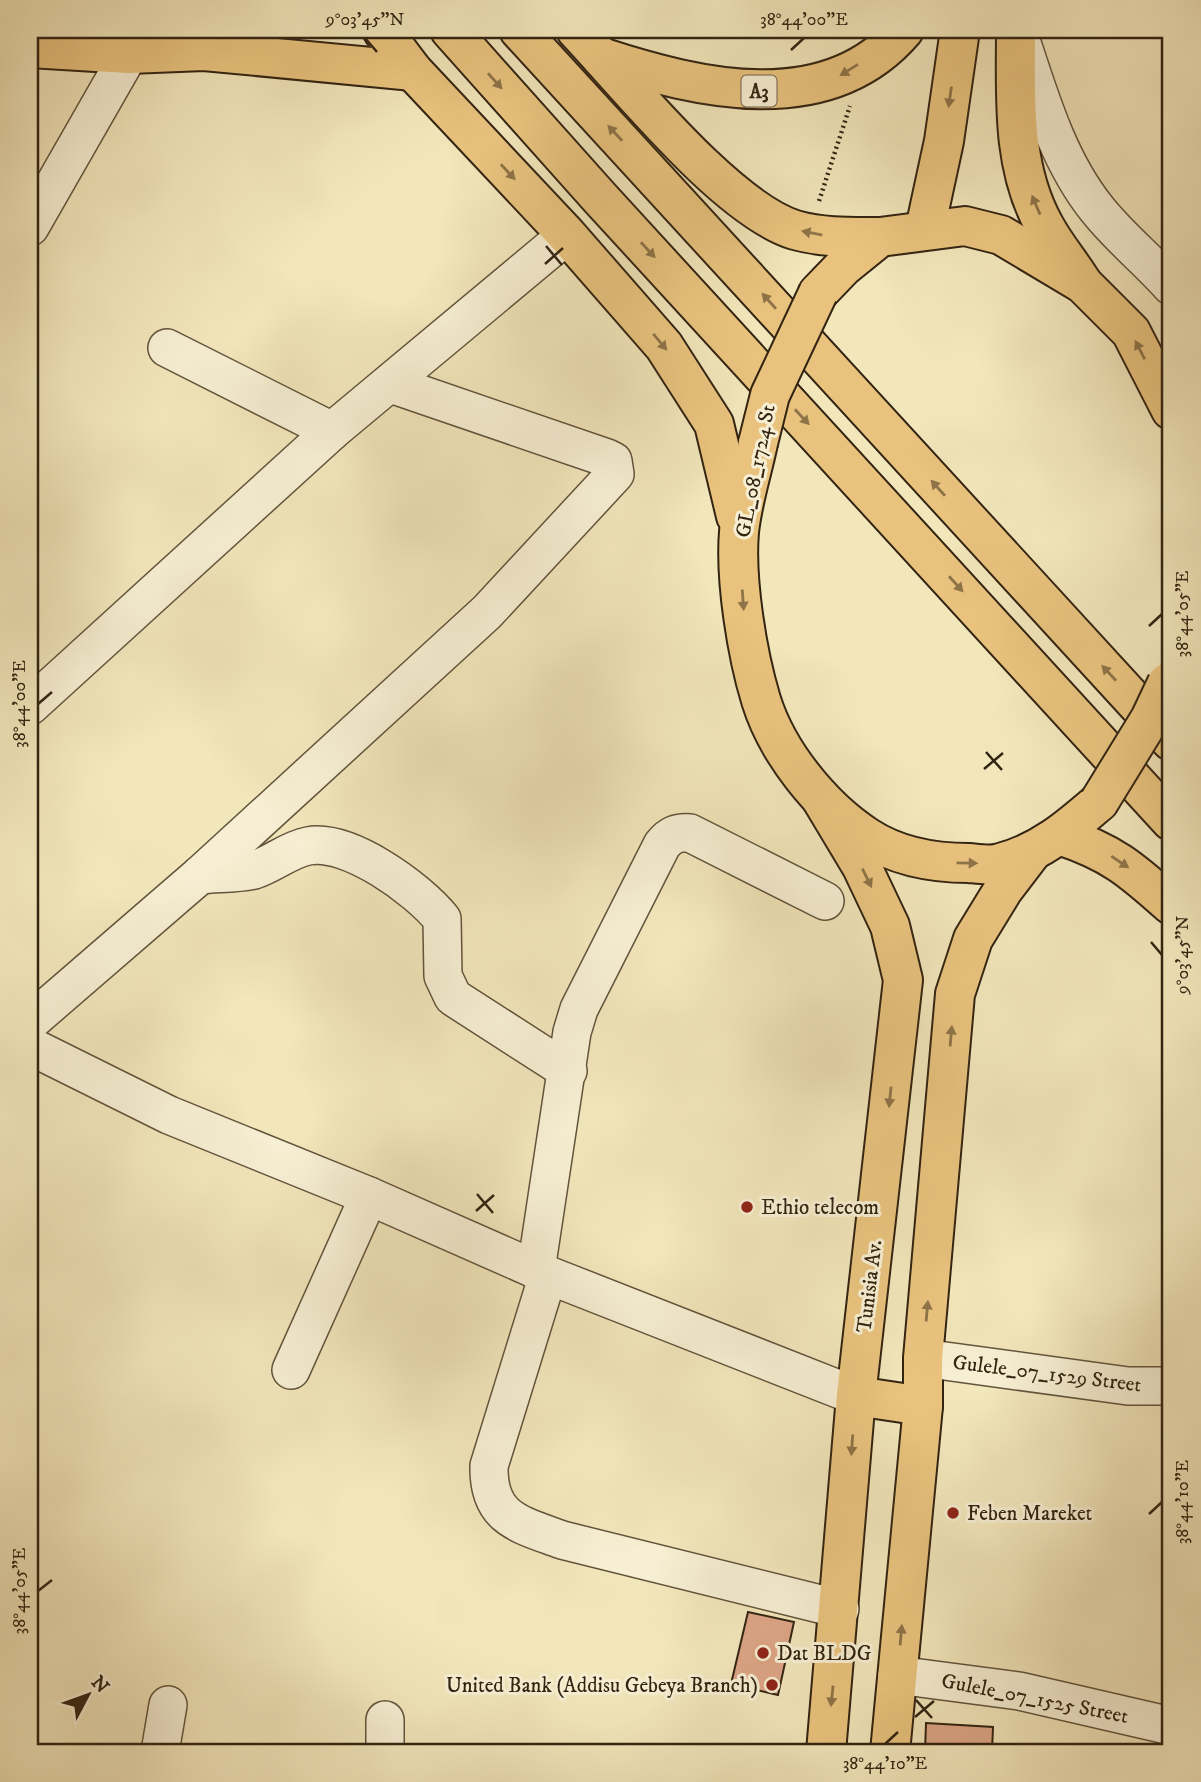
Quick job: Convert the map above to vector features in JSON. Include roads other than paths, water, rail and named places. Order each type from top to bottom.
[{"type":"main road","points":[[382,30],[413,71],[567,235],[664,346],[698,397],[722,447],[739,532]]},
{"type":"main road","points":[[450,30],[600,198],[1171,821]]},
{"type":"main road","points":[[519,30],[1171,741]]},
{"type":"main road","name":"A3","points":[[589,43],[702,85],[768,91],[838,77],[890,46],[904,30]]},
{"type":"main road","points":[[925,229],[944,141],[960,30]]},
{"type":"main road","points":[[1017,30],[1017,140],[1029,190],[1045,226],[1083,284]]},
{"type":"main road","points":[[30,48],[129,54],[212,41],[413,71]]},
{"type":"main road","points":[[589,43],[668,130],[762,215],[794,230],[831,237],[880,237]]},
{"type":"main road","name":"GL_08_1724 St","points":[[1169,676],[1150,719],[1099,802],[1046,844],[998,864],[950,863],[910,856],[867,837],[820,797],[784,749],[761,703],[750,658],[743,606],[739,532],[769,395],[818,293],[843,267],[880,237],[925,229],[965,226],[1001,235],[1083,284],[1131,332],[1171,410]]},
{"type":"main road","name":"Tunisia Av.","points":[[820,797],[862,867],[890,926],[903,980],[856,1396],[826,1752]]},
{"type":"main road","points":[[890,1752],[923,1406],[923,1359],[955,994],[973,939],[1003,890],[1046,844],[1097,848],[1125,864],[1171,905]]},
{"type":"main road","points":[[856,1396],[923,1406]]},
{"type":"street","points":[[1017,30],[1052,130],[1066,160],[1097,209],[1171,286]]},
{"type":"street","points":[[30,227],[129,54]]},
{"type":"street","points":[[30,706],[332,431],[567,235]]},
{"type":"street","points":[[167,348],[332,431]]},
{"type":"street","points":[[30,1022],[200,875],[487,612],[615,474],[613,461],[607,458],[391,384]]},
{"type":"street","points":[[825,901],[690,833],[680,832],[669,837],[662,845],[579,1009],[572,1032],[542,1272],[489,1465],[489,1488],[498,1507],[522,1525],[562,1540],[840,1609]]},
{"type":"street","points":[[200,875],[254,870],[292,850],[311,845],[327,845],[375,864],[411,887],[442,919],[443,976],[453,997],[568,1071]]},
{"type":"street","points":[[30,1046],[169,1115],[369,1196],[542,1272],[856,1396]]},
{"type":"street","points":[[291,1370],[369,1196]]},
{"type":"street","name":"Gulele_07_1529 Street","points":[[923,1359],[1128,1386],[1171,1385]]},
{"type":"street","name":"Gulele_07_1525 Street","points":[[897,1675],[1019,1691],[1171,1726]]},
{"type":"street","points":[[160,1752],[168,1705]]},
{"type":"place","name":"Ethio telecom","points":[[747,1207]]},
{"type":"place","name":"Feben Mareket","points":[[953,1513]]},
{"type":"place","name":"Dat BLDG","points":[[763,1653]]},
{"type":"place","name":"United Bank (Addisu Gebeya Branch)","points":[[772,1685]]}]
